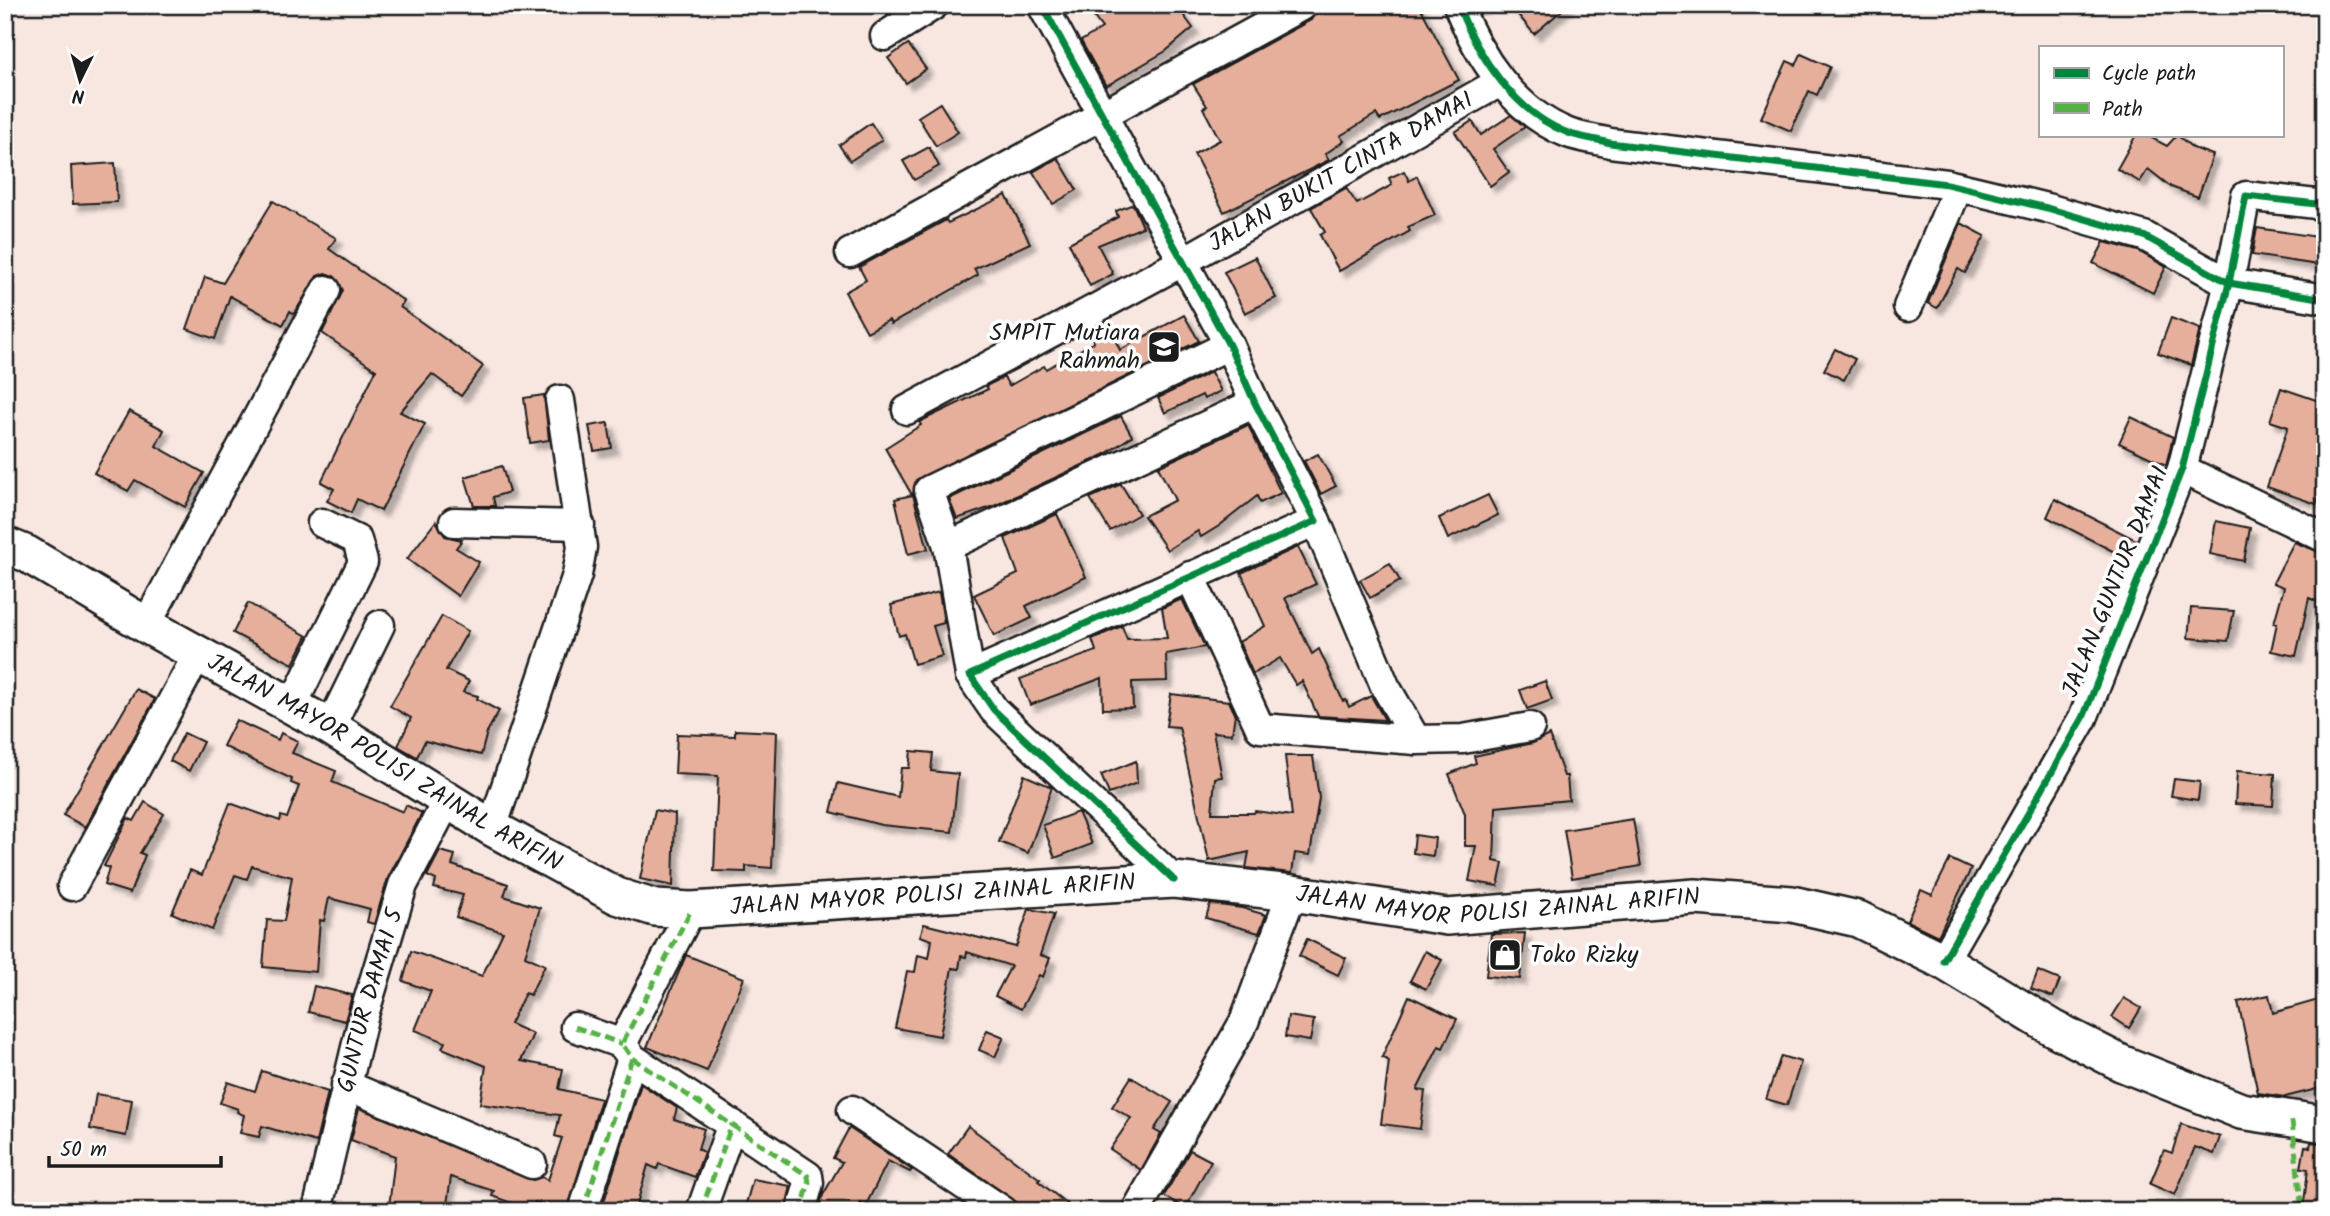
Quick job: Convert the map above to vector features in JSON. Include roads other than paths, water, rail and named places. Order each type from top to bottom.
[{"type":"main road","name":"JALAN MAYOR POLISI ZAINAL ARIFIN","points":[[5,545],[27,554],[146,625],[330,727],[492,828],[617,896],[655,908],[691,910],[1174,880],[1292,893],[1447,917],[1695,897],[1761,900],[1826,910],[1858,919],[1943,961],[2053,1028],[2121,1063],[2241,1111],[2325,1124]]},
{"type":"street","points":[[885,36],[934,5]]},
{"type":"street","points":[[1042,5],[1100,115],[1229,345],[1255,403],[1316,521],[1385,686],[1416,740]]},
{"type":"street","points":[[850,253],[1303,5]]},
{"type":"street","points":[[1458,5],[1500,82],[1551,124],[1569,133],[1610,143],[1958,187],[2047,208],[2144,236],[2229,283],[2325,299]]},
{"type":"street","name":"JALAN BUKIT CINTA DAMAI","points":[[907,410],[1184,261],[1500,82]]},
{"type":"street","points":[[1909,307],[1958,187]]},
{"type":"street","name":"JALAN GUNTUR DAMAI","points":[[1943,961],[2083,718],[2182,470],[2229,283],[2246,196],[2325,205]]},
{"type":"street","points":[[146,625],[326,290]]},
{"type":"street","points":[[1174,880],[994,710],[970,675],[948,547],[930,489],[1229,345]]},
{"type":"street","points":[[492,828],[578,575],[582,547],[580,525],[560,400]]},
{"type":"street","points":[[948,547],[1255,403]]},
{"type":"street","points":[[2182,470],[2325,538]]},
{"type":"street","points":[[970,675],[1316,521]]},
{"type":"street","points":[[454,522],[580,525]]},
{"type":"street","points":[[292,706],[363,562],[357,540],[323,523]]},
{"type":"street","points":[[1190,576],[1260,728],[1416,740],[1463,739],[1530,727]]},
{"type":"street","points":[[330,727],[380,625]]},
{"type":"street","points":[[72,886],[198,654]]},
{"type":"street","name":"GUNTUR DAMAI 5","points":[[317,1211],[346,1085],[403,885],[447,801]]},
{"type":"street","points":[[1136,1211],[1244,1022],[1292,893]]},
{"type":"street","points":[[583,1211],[627,1051],[691,910]]},
{"type":"street","points":[[575,1027],[627,1051],[808,1176],[809,1183],[801,1211]]},
{"type":"street","points":[[346,1085],[532,1164]]},
{"type":"street","points":[[852,1110],[1003,1211]]},
{"type":"street","points":[[701,1211],[732,1124]]},
{"type":"place","name":"SMPIT Mutiara Rahmah","points":[[1164,347]]},
{"type":"place","name":"Toko Rizky","points":[[1505,955]]}]
